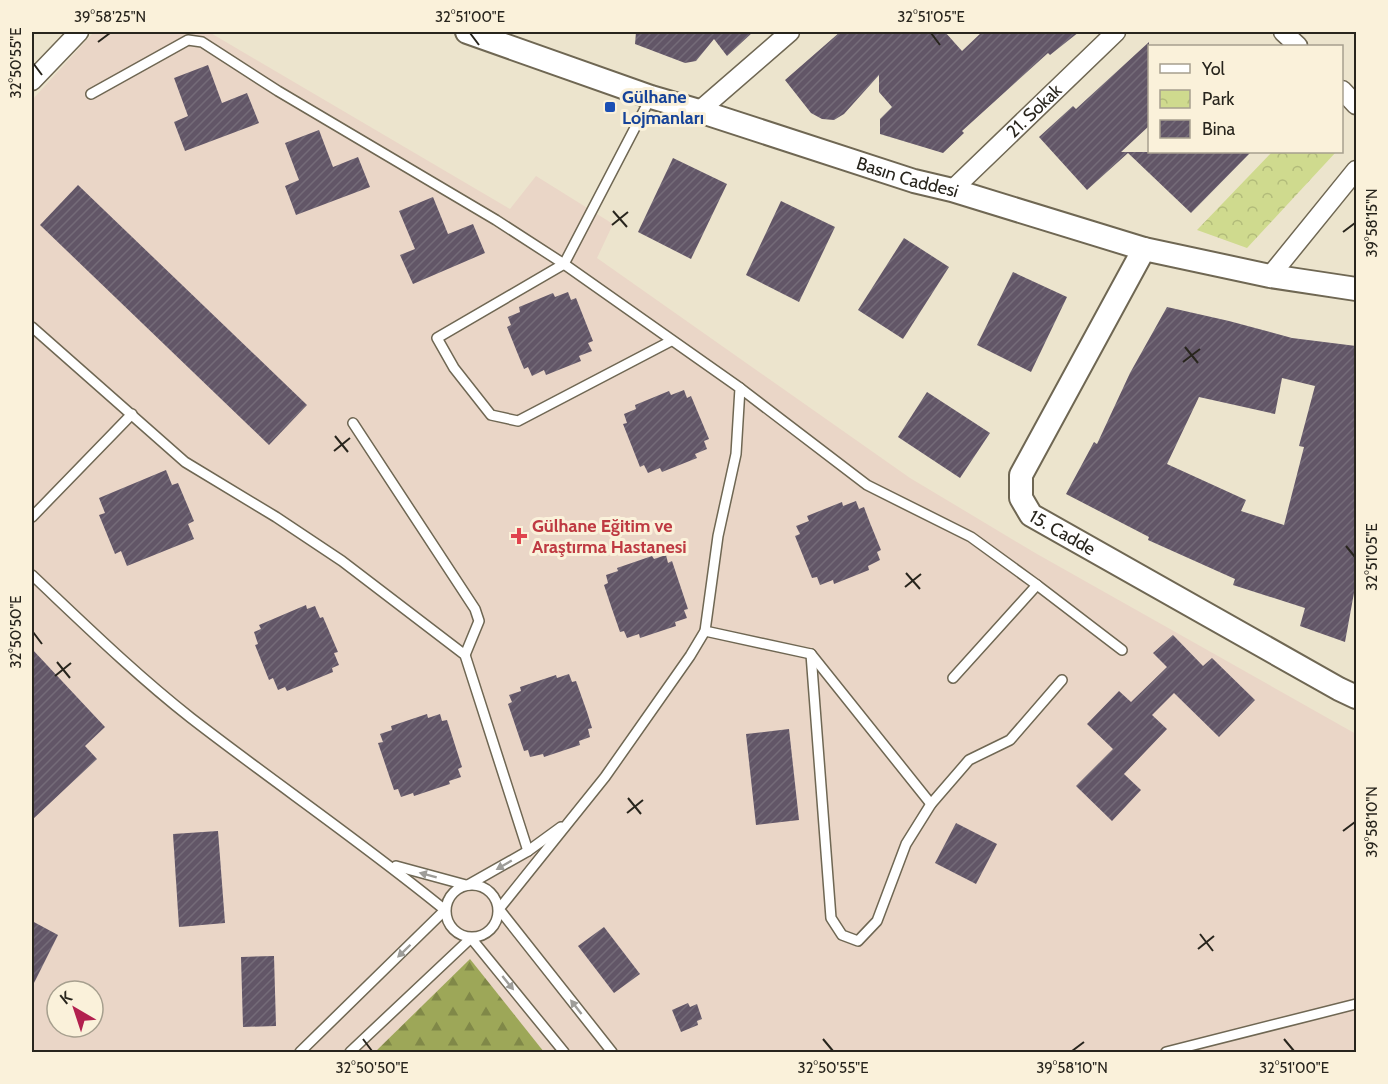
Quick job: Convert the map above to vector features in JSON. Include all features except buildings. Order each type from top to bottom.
[{"type":"street","points":[[32,81],[79,32]]},
{"type":"street","name":"Basın Caddesi","points":[[471,32],[651,97],[914,181],[952,190],[1144,249],[1270,276],[1356,289]]},
{"type":"street","points":[[699,111],[790,32]]},
{"type":"street","name":"21. Sokak","points":[[952,190],[1116,32]]},
{"type":"street","points":[[1283,32],[1297,45]]},
{"type":"street","points":[[1343,92],[1356,105]]},
{"type":"street","points":[[1270,276],[1356,170]]},
{"type":"street","name":"15. Cadde","points":[[1144,249],[1021,475],[1021,498],[1031,515],[1339,690],[1356,697]]},
{"type":"lane","points":[[91,94],[188,40],[202,42],[278,91],[496,220],[564,264],[740,388],[867,485],[970,537],[1122,650]]},
{"type":"lane","points":[[651,97],[564,264],[437,338],[454,368],[492,416],[518,421],[671,341]]},
{"type":"lane","points":[[32,327],[186,462],[342,561],[465,655],[528,850]]},
{"type":"lane","points":[[350,1053],[471,938],[488,933],[494,927],[499,909],[605,777],[705,631],[718,536],[736,454],[740,388]]},
{"type":"lane","points":[[32,517],[132,414]]},
{"type":"lane","points":[[353,423],[476,609],[479,621],[465,655]]},
{"type":"lane","points":[[32,575],[125,663],[191,718],[391,865],[446,910]]},
{"type":"lane","points":[[953,678],[1037,585]]},
{"type":"lane","points":[[705,631],[811,654],[931,804]]},
{"type":"lane","points":[[811,654],[831,918],[842,935],[858,942],[877,921],[906,844],[931,804],[969,760],[1010,740],[1062,680]]},
{"type":"lane","points":[[564,1053],[471,938],[455,932],[446,918],[446,910],[452,894],[528,850],[570,821]]},
{"type":"lane","points":[[391,865],[467,885],[484,887],[491,893],[499,909],[612,1053]]},
{"type":"lane","points":[[300,1053],[446,910]]},
{"type":"lane","points":[[1166,1053],[1356,1004]]},
{"type":"shaded area","name":"Gülhane Eğitim ve Araştırma Hastanesi","points":[[94,32],[209,32],[510,209],[536,176],[613,224],[597,258],[910,478],[1037,554],[1356,734],[1356,1052],[32,1052],[32,100]]},
{"type":"green space","points":[[1271,153],[1335,153],[1247,248],[1197,230]]},
{"type":"green space","points":[[470,959],[544,1052],[375,1052]]},
{"type":"place","name":"Gülhane Lojmanları","points":[[610,107]]},
{"type":"place","name":"Gülhane Eğitim ve Araştırma Hastanesi","points":[[519,536]]}]
